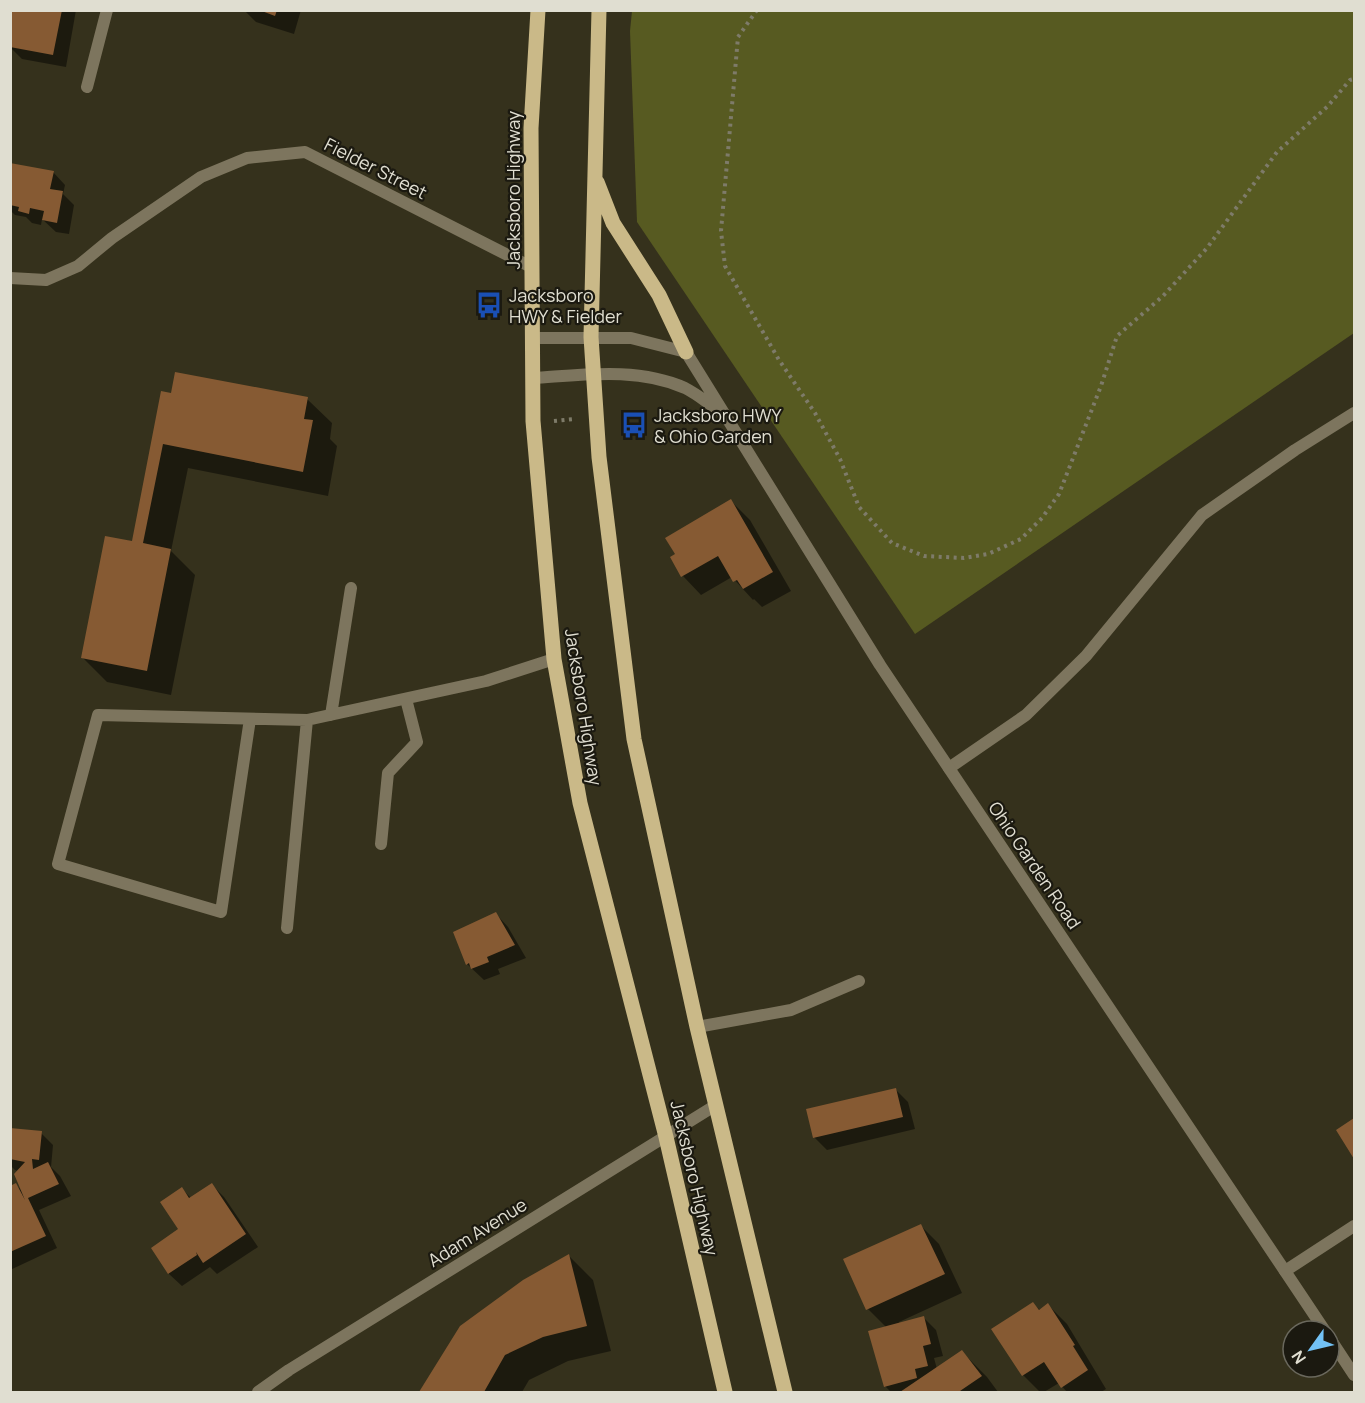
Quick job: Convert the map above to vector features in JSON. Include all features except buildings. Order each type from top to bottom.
[{"type":"main road","name":"Jacksboro Highway","points":[[538,10],[531,128],[533,421],[554,659],[580,803],[666,1137],[725,1392]]},
{"type":"main road","name":"Jacksboro Highway","points":[[599,10],[591,337],[599,457],[634,739],[697,1027],[785,1392]]},
{"type":"main road","points":[[594,174],[613,223],[630,253],[659,295],[686,352]]},
{"type":"street","points":[[87,87],[107,10]]},
{"type":"street","name":"Fielder Street","points":[[10,278],[46,280],[78,266],[112,238],[201,177],[247,158],[305,152],[533,268]]},
{"type":"street","points":[[532,338],[632,338],[686,352]]},
{"type":"street","name":"Ohio Garden Road","points":[[686,352],[880,665],[1317,1319]]},
{"type":"street","name":"Ohio Garden Road","points":[[533,378],[593,375],[646,376],[686,389],[723,413]]},
{"type":"street","points":[[949,768],[1026,715],[1086,656],[1202,515],[1295,450],[1354,413]]},
{"type":"street","points":[[331,715],[351,588]]},
{"type":"street","points":[[250,719],[221,912],[58,864],[98,715],[307,720],[486,681],[554,659]]},
{"type":"street","points":[[381,844],[388,773],[417,742],[406,699]]},
{"type":"street","points":[[287,928],[307,720]]},
{"type":"street","points":[[697,1027],[791,1010],[859,981]]},
{"type":"street","name":"Adam Avenue","points":[[258,1392],[289,1370],[716,1105]]},
{"type":"street","points":[[1285,1271],[1354,1226]]},
{"type":"street","points":[[1341,1355],[1354,1375]]},
{"type":"path","points":[[757,10],[738,37],[720,231],[725,266],[779,360],[816,413],[840,459],[859,507],[892,543],[924,556],[964,558],[988,554],[1021,539],[1042,518],[1059,494],[1101,386],[1117,336],[1163,296],[1207,248],[1277,152],[1327,107],[1350,80],[1354,79]]},
{"type":"path","points":[[554,421],[580,419]]},
{"type":"green space","points":[[632,11],[1354,11],[1354,333],[915,634],[637,222],[630,31]]},
{"type":"place","name":"Jacksboro HWY & Fielder","points":[[489,305]]},
{"type":"place","name":"Jacksboro HWY & Ohio Garden","points":[[634,425]]}]
